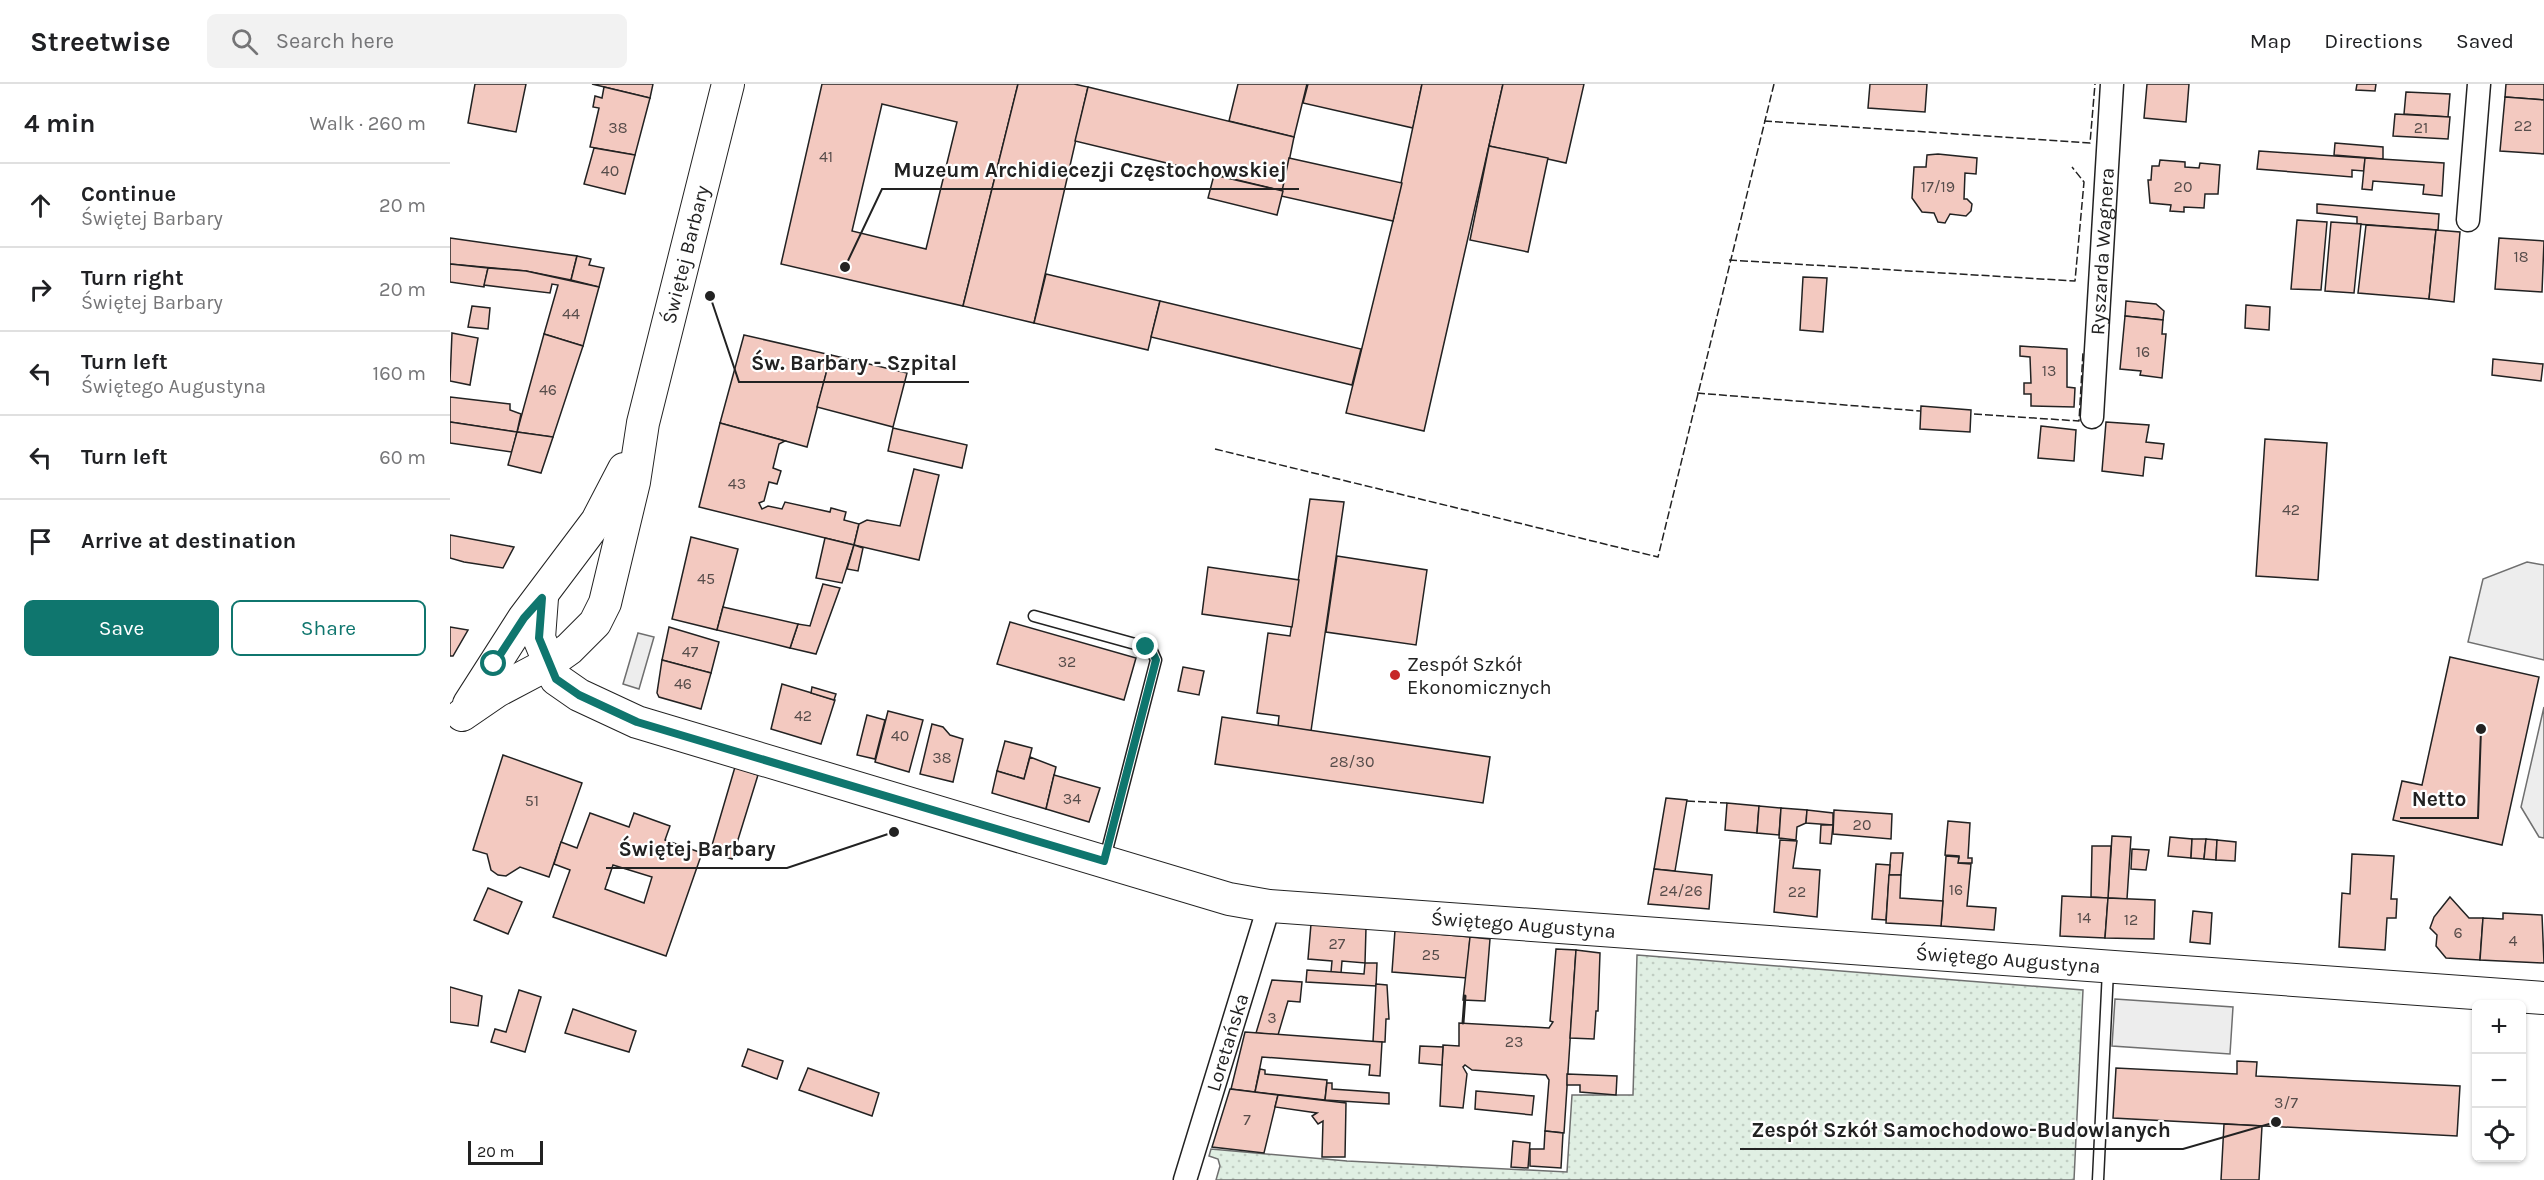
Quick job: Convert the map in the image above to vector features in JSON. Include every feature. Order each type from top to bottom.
[{"type":"street","name":"Świętej Barbary","points":[[456,724],[497,691],[548,664],[585,634],[595,623],[605,603],[634,482],[643,423],[728,84]]},
{"type":"street","name":"Ryszarda Wagnera","points":[[2092,417],[2112,84]]},
{"type":"street","points":[[2468,220],[2479,84]]},
{"type":"street","name":"Świętej Barbary","points":[[456,724],[524,618],[542,598],[597,521],[621,478],[643,423]]},
{"type":"street","points":[[542,598],[539,638],[548,664]]},
{"type":"street","name":"Świętego Augustyna","points":[[548,664],[556,679],[574,691],[637,722],[1229,898],[1269,906],[2544,998]]},
{"type":"street","name":"Loretańska","points":[[1185,1180],[1269,906]]},
{"type":"lane","points":[[1034,616],[1146,647],[1152,651],[1156,660],[1104,861]]},
{"type":"lane","points":[[2098,1180],[2108,967]]},
{"type":"green space","points":[[1637,955],[2083,990],[2074,1180],[1216,1180],[1220,1166],[1218,1159],[1209,1156],[1211,1149],[1347,1161],[1567,1172],[1572,1095],[1633,1095]]},
{"type":"shaded area","points":[[2527,562],[2544,565],[2544,660],[2468,642],[2483,579]]},
{"type":"shaded area","points":[[638,633],[654,637],[639,689],[623,684]]},
{"type":"shaded area","points":[[2544,707],[2544,838],[2539,837],[2521,807]]},
{"type":"shaded area","points":[[2115,999],[2233,1007],[2230,1054],[2112,1046]]},
{"type":"building","points":[[475,84],[526,84],[516,132],[468,123]]},
{"type":"building","points":[[592,84],[653,84],[650,98]]},
{"type":"building","points":[[822,84],[1018,84],[963,306],[781,264]],"holes":[[[882,104],[957,122],[926,249],[852,231]]]},
{"type":"building","points":[[1018,84],[1074,84],[1088,87],[1034,323],[963,306]]},
{"type":"building","points":[[1238,84],[1307,84],[1294,137],[1229,121]]},
{"type":"building","points":[[1308,84],[1422,84],[1413,128],[1303,103]]},
{"type":"building","points":[[1422,84],[1503,84],[1424,431],[1346,413],[1393,221]]},
{"type":"building","points":[[1503,84],[1584,84],[1566,163],[1489,146]]},
{"type":"building","points":[[1870,84],[1927,84],[1925,112],[1868,108]]},
{"type":"building","points":[[2147,84],[2189,84],[2186,122],[2144,118]]},
{"type":"building","points":[[2357,84],[2376,84],[2375,91],[2356,90]]},
{"type":"building","points":[[2506,84],[2544,84],[2544,100],[2505,97]]},
{"type":"building","points":[[604,87],[650,98],[635,155],[590,147],[599,108],[593,107],[595,96],[602,98]]},
{"type":"building","points":[[1088,87],[1294,137],[1283,191],[1075,141]]},
{"type":"building","points":[[2406,92],[2450,94],[2448,117],[2404,114]]},
{"type":"building","points":[[2505,97],[2544,100],[2544,154],[2500,151]]},
{"type":"building","points":[[2395,114],[2450,117],[2448,139],[2393,136]]},
{"type":"building","points":[[2335,143],[2383,147],[2383,159],[2334,155]]},
{"type":"building","points":[[1489,146],[1548,158],[1528,252],[1470,240]]},
{"type":"building","points":[[594,148],[635,155],[625,194],[584,184]]},
{"type":"building","points":[[2259,151],[2365,158],[2364,171],[2352,170],[2352,177],[2257,169]]},
{"type":"building","points":[[1927,155],[1977,158],[1976,174],[1965,173],[1964,199],[1972,204],[1971,211],[1966,216],[1950,214],[1945,223],[1938,222],[1934,213],[1922,212],[1912,198],[1914,167],[1926,167]]},
{"type":"building","points":[[1289,158],[1402,183],[1393,221],[1281,196]]},
{"type":"building","points":[[2365,158],[2444,163],[2442,196],[2423,194],[2424,185],[2373,181],[2372,190],[2362,189]]},
{"type":"building","points":[[2160,160],[2185,162],[2185,167],[2199,168],[2200,163],[2220,165],[2218,194],[2205,194],[2204,208],[2184,207],[2184,212],[2170,211],[2171,205],[2150,203],[2148,180],[2151,180],[2152,166],[2159,166]]},
{"type":"building","points":[[1214,175],[1283,191],[1277,215],[1208,198]]},
{"type":"building","points":[[2317,204],[2439,214],[2438,230],[2357,224],[2357,217],[2317,213]]},
{"type":"building","points":[[2297,220],[2327,222],[2321,290],[2291,289]]},
{"type":"building","points":[[2331,222],[2361,224],[2354,293],[2325,291]]},
{"type":"building","points":[[2366,225],[2436,230],[2429,299],[2358,293]]},
{"type":"building","points":[[2436,230],[2460,232],[2454,302],[2429,299]]},
{"type":"building","points":[[450,238],[577,256],[571,280],[526,271],[450,264]]},
{"type":"building","points":[[2499,238],[2544,241],[2542,292],[2495,289]]},
{"type":"building","points":[[577,256],[591,259],[589,265],[604,268],[599,287],[571,280]]},
{"type":"building","points":[[450,264],[488,268],[484,287],[450,282]]},
{"type":"building","points":[[488,268],[526,271],[599,287],[583,346],[544,334],[558,285],[552,284],[550,293],[484,285]]},
{"type":"building","points":[[1046,274],[1160,301],[1148,350],[1034,323]]},
{"type":"building","points":[[1803,277],[1827,278],[1823,332],[1800,330]]},
{"type":"building","points":[[1160,301],[1361,349],[1352,385],[1151,337]]},
{"type":"building","points":[[2126,301],[2156,304],[2164,311],[2163,320],[2125,316]]},
{"type":"building","points":[[2246,305],[2270,307],[2269,330],[2245,328]]},
{"type":"building","points":[[472,306],[490,308],[488,329],[468,327]]},
{"type":"building","points":[[2125,316],[2163,320],[2162,334],[2166,334],[2162,378],[2140,375],[2141,371],[2120,369]]},
{"type":"building","points":[[452,333],[478,338],[470,385],[450,381]]},
{"type":"building","points":[[544,334],[583,346],[553,437],[517,432]]},
{"type":"building","points":[[744,335],[831,355],[807,447],[720,423]]},
{"type":"building","points":[[2020,346],[2067,349],[2067,387],[2075,388],[2074,407],[2031,406],[2031,394],[2024,394],[2024,383],[2031,383],[2030,357],[2020,356]]},
{"type":"building","points":[[831,355],[907,373],[893,427],[817,407]]},
{"type":"building","points":[[2493,359],[2543,364],[2541,381],[2492,375]]},
{"type":"building","points":[[450,397],[510,404],[510,410],[521,414],[517,432],[450,422]]},
{"type":"building","points":[[1921,406],[1971,410],[1970,432],[1920,429]]},
{"type":"building","points":[[450,422],[517,432],[512,452],[450,443]]},
{"type":"building","points":[[2106,422],[2149,425],[2146,442],[2164,444],[2162,459],[2145,457],[2143,476],[2102,471]]},
{"type":"building","points":[[720,423],[785,441],[779,444],[773,468],[781,471],[777,484],[769,482],[764,501],[759,503],[762,509],[768,506],[782,509],[785,502],[830,512],[831,508],[846,512],[844,520],[859,524],[854,545],[699,507]]},
{"type":"building","points":[[2041,426],[2076,430],[2074,461],[2038,458]]},
{"type":"building","points":[[893,428],[967,445],[962,468],[888,451]]},
{"type":"building","points":[[517,432],[553,437],[541,473],[508,465]]},
{"type":"building","points":[[2265,439],[2327,443],[2318,580],[2256,576]]},
{"type":"building","points":[[914,469],[939,475],[919,560],[854,545],[859,524],[867,520],[900,526]]},
{"type":"building","points":[[1310,499],[1344,502],[1311,731],[1278,726],[1279,716],[1257,713],[1268,633],[1290,636]]},
{"type":"building","points":[[450,535],[514,547],[503,568],[464,562],[450,558]]},
{"type":"building","points":[[691,537],[738,549],[717,630],[672,619]]},
{"type":"building","points":[[825,538],[854,545],[842,583],[816,578]]},
{"type":"building","points":[[854,545],[863,548],[858,571],[847,569]]},
{"type":"building","points":[[1337,556],[1427,570],[1416,645],[1326,632]]},
{"type":"building","points":[[1208,567],[1299,580],[1292,627],[1202,614]]},
{"type":"building","points":[[823,584],[840,588],[816,654],[790,648],[798,624],[810,626]]},
{"type":"building","points":[[723,607],[798,624],[790,648],[717,630]]},
{"type":"building","points":[[1010,622],[1136,658],[1124,700],[997,664]]},
{"type":"building","points":[[450,627],[468,630],[453,656],[450,656]]},
{"type":"building","points":[[669,627],[719,642],[711,673],[662,660]]},
{"type":"building","points":[[2450,657],[2539,677],[2502,845],[2393,820],[2402,781],[2422,785]]},
{"type":"building","points":[[662,660],[711,673],[701,709],[659,697],[657,693]]},
{"type":"building","points":[[1183,667],[1204,671],[1199,695],[1178,691]]},
{"type":"building","points":[[782,684],[835,700],[821,744],[771,729]]},
{"type":"building","points":[[812,687],[836,694],[834,700],[811,693]]},
{"type":"building","points":[[888,711],[923,720],[909,772],[875,762]]},
{"type":"building","points":[[867,715],[885,720],[875,759],[857,755]]},
{"type":"building","points":[[1222,717],[1490,757],[1483,803],[1215,764]]},
{"type":"building","points":[[932,724],[943,727],[950,735],[963,739],[953,782],[920,774]]},
{"type":"building","points":[[1005,741],[1032,748],[1024,779],[997,771]]},
{"type":"building","points":[[503,755],[582,783],[549,877],[520,867],[506,876],[498,875],[491,870],[487,854],[473,850]]},
{"type":"building","points":[[1030,757],[1056,767],[1046,809],[992,793],[997,771],[1024,779]]},
{"type":"building","points":[[735,767],[758,775],[732,859],[710,852]]},
{"type":"building","points":[[1054,775],[1100,788],[1089,822],[1046,809]]},
{"type":"building","points":[[1666,798],[1687,800],[1675,871],[1654,869]]},
{"type":"building","points":[[1727,803],[1759,806],[1757,833],[1725,830]]},
{"type":"building","points":[[1759,806],[1781,808],[1779,835],[1757,833]]},
{"type":"building","points":[[1781,808],[1807,810],[1806,823],[1797,827],[1796,840],[1779,838]]},
{"type":"building","points":[[1807,810],[1833,813],[1833,825],[1806,823]]},
{"type":"building","points":[[1834,810],[1892,814],[1891,839],[1833,834]]},
{"type":"building","points":[[590,813],[629,827],[634,813],[670,826],[665,840],[702,853],[666,956],[553,917],[570,870],[554,864],[561,842],[577,848]],"holes":[[[613,865],[652,877],[644,903],[605,889]]]},
{"type":"building","points":[[1948,821],[1970,823],[1968,858],[1972,858],[1972,863],[1958,863],[1959,856],[1945,855]]},
{"type":"building","points":[[1821,825],[1833,825],[1831,844],[1820,843]]},
{"type":"building","points":[[2112,836],[2131,837],[2127,899],[2108,898]]},
{"type":"building","points":[[2170,837],[2192,839],[2191,858],[2168,856]]},
{"type":"building","points":[[2192,839],[2206,839],[2204,859],[2191,858]]},
{"type":"building","points":[[2206,839],[2217,840],[2216,860],[2204,859]]},
{"type":"building","points":[[1780,840],[1797,841],[1793,868],[1820,870],[1817,917],[1774,912]]},
{"type":"building","points":[[2217,840],[2236,842],[2235,861],[2216,860]]},
{"type":"building","points":[[2092,846],[2111,846],[2108,898],[2091,897]]},
{"type":"building","points":[[2132,849],[2149,850],[2146,870],[2131,869]]},
{"type":"building","points":[[1891,853],[1903,853],[1901,875],[1889,875]]},
{"type":"building","points":[[2352,854],[2394,856],[2391,899],[2397,899],[2396,918],[2387,918],[2385,950],[2339,947],[2342,893],[2350,894]]},
{"type":"building","points":[[1946,856],[1959,857],[1958,863],[1971,864],[1967,906],[1996,908],[1994,930],[1941,926]]},
{"type":"building","points":[[1876,864],[1890,865],[1886,920],[1872,919]]},
{"type":"building","points":[[1654,869],[1712,875],[1709,909],[1648,904]]},
{"type":"building","points":[[1889,875],[1901,875],[1900,898],[1943,901],[1941,926],[1886,923]]},
{"type":"building","points":[[488,888],[522,902],[508,934],[474,920]]},
{"type":"building","points":[[2062,896],[2108,898],[2105,938],[2060,936]]},
{"type":"building","points":[[2450,897],[2469,918],[2483,918],[2480,960],[2446,958],[2436,946],[2437,935],[2430,928],[2434,917]]},
{"type":"building","points":[[2108,898],[2155,900],[2154,939],[2105,938]]},
{"type":"building","points":[[2193,911],[2212,913],[2210,944],[2190,942]]},
{"type":"building","points":[[2503,913],[2542,915],[2544,963],[2480,960],[2483,918],[2503,919]]},
{"type":"building","points":[[1311,924],[1366,928],[1365,963],[1342,961],[1341,973],[1331,972],[1332,961],[1308,959]]},
{"type":"building","points":[[1395,930],[1470,937],[1467,978],[1392,972]]},
{"type":"building","points":[[1470,937],[1490,939],[1485,1001],[1463,1000]]},
{"type":"building","points":[[1556,949],[1576,950],[1564,1133],[1545,1131],[1549,1080],[1546,1075],[1472,1070],[1465,1065],[1463,1067],[1467,1074],[1463,1108],[1440,1106],[1443,1045],[1459,1046],[1459,1023],[1549,1028],[1553,1022],[1550,1021]]},
{"type":"building","points":[[1576,950],[1600,953],[1598,1011],[1596,1011],[1594,1039],[1570,1038]]},
{"type":"building","points":[[1365,963],[1377,963],[1376,986],[1306,982],[1307,970],[1364,974]]},
{"type":"building","points":[[1272,980],[1302,982],[1300,1002],[1288,1001],[1278,1035],[1256,1033]]},
{"type":"building","points":[[1376,984],[1387,985],[1389,1019],[1386,1019],[1385,1042],[1373,1042]]},
{"type":"building","points":[[450,987],[482,996],[478,1026],[450,1022]]},
{"type":"building","points":[[519,990],[541,997],[525,1052],[491,1042],[495,1029],[506,1032]]},
{"type":"building","points":[[573,1009],[636,1031],[629,1052],[565,1033]]},
{"type":"building","points":[[1245,1032],[1382,1042],[1380,1076],[1369,1075],[1370,1065],[1262,1057],[1255,1092],[1231,1089]]},
{"type":"building","points":[[1420,1046],[1443,1047],[1442,1065],[1419,1063]]},
{"type":"building","points":[[748,1049],[783,1061],[777,1079],[742,1066]]},
{"type":"building","points":[[2237,1061],[2257,1062],[2256,1076],[2460,1086],[2457,1136],[2113,1118],[2116,1068],[2237,1074]]},
{"type":"building","points":[[808,1068],[879,1093],[872,1116],[799,1090]]},
{"type":"building","points":[[1260,1069],[1265,1070],[1265,1074],[1327,1080],[1325,1100],[1255,1092]]},
{"type":"building","points":[[1567,1074],[1617,1076],[1616,1095],[1580,1092],[1580,1085],[1567,1085]]},
{"type":"building","points":[[1327,1083],[1332,1083],[1332,1089],[1389,1093],[1389,1104],[1325,1100]]},
{"type":"building","points":[[1230,1089],[1278,1095],[1264,1153],[1212,1147]]},
{"type":"building","points":[[1476,1091],[1534,1096],[1532,1115],[1475,1109]]},
{"type":"building","points":[[1278,1095],[1346,1103],[1345,1157],[1322,1157],[1323,1121],[1318,1124],[1312,1116],[1317,1113],[1275,1107]]},
{"type":"building","points":[[2224,1124],[2262,1126],[2259,1180],[2221,1180]]},
{"type":"building","points":[[1545,1131],[1563,1133],[1561,1168],[1530,1166],[1530,1149],[1544,1149]]},
{"type":"building","points":[[1513,1141],[1530,1143],[1528,1168],[1511,1167]]},
{"type":"fence","points":[[1215,449],[1658,557],[1774,84]]},
{"type":"fence","points":[[1764,121],[2090,143],[2095,84]]},
{"type":"fence","points":[[1729,260],[2075,281],[2084,182],[2072,167]]},
{"type":"fence","points":[[1974,414],[2079,421],[2083,352]]},
{"type":"fence","points":[[1697,393],[1920,411]]},
{"type":"fence","points":[[1687,801],[1727,803]]},
{"type":"wall","points":[[1463,1023],[1465,996]]},
{"type":"place","name":"Muzeum Archidiecezji Częstochowskiej","points":[[845,267]]},
{"type":"place","name":"Św. Barbary - Szpital","points":[[710,296]]},
{"type":"place","name":"Zespół Szkół Ekonomicznych","points":[[1395,675]]},
{"type":"place","name":"Netto","points":[[2481,729]]},
{"type":"place","name":"Świętej Barbary","points":[[894,832]]},
{"type":"place","name":"Zespół Szkół Samochodowo-Budowlanych","points":[[2276,1122]]},
{"type":"route","points":[[494,664],[524,618],[542,598],[539,638],[548,664],[556,679],[579,695],[637,722],[1104,861],[1156,660],[1152,651],[1146,647]]}]
